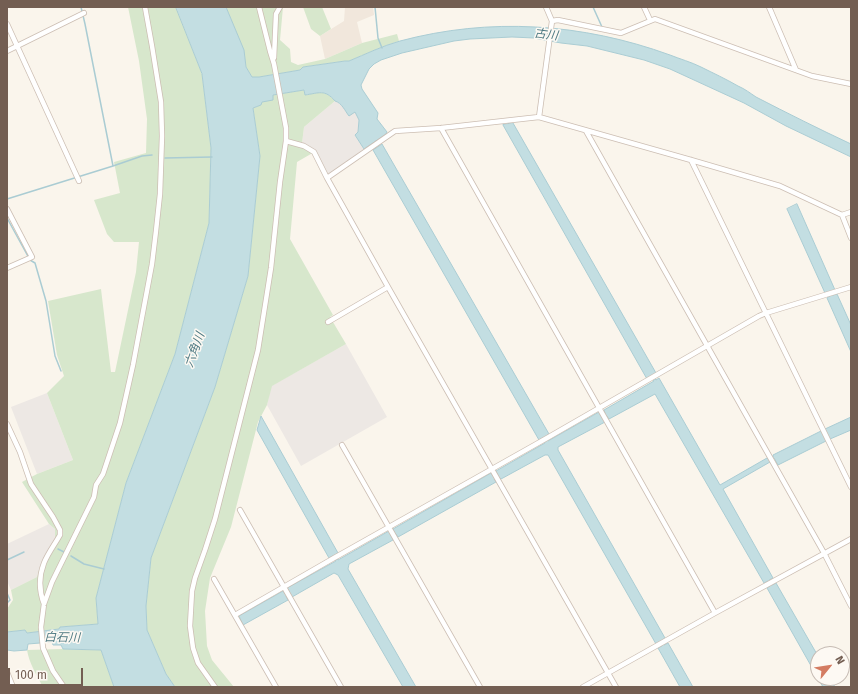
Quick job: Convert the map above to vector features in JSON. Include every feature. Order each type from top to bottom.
[{"type":"street","points":[[64,687],[53,671],[43,648],[41,627],[44,604],[52,582],[94,497],[96,485],[103,474],[120,423],[134,365],[152,264],[160,194],[162,136],[160,95],[145,7]]},
{"type":"street","points":[[215,687],[198,663],[193,648],[190,626],[192,591],[215,519],[258,350],[271,268],[286,141],[286,128],[276,72],[259,7]]},
{"type":"street","points":[[274,64],[276,14],[280,7]]},
{"type":"street","points":[[539,117],[552,21],[546,7]]},
{"type":"street","points":[[644,7],[650,20]]},
{"type":"street","points":[[769,7],[796,70]]},
{"type":"street","points":[[7,51],[82,14]]},
{"type":"street","points":[[552,21],[558,20],[621,34],[655,19],[812,76],[851,84]]},
{"type":"street","points":[[7,24],[79,181]]},
{"type":"street","points":[[327,178],[395,132],[539,117],[780,186],[842,215],[851,212]]},
{"type":"street","points":[[440,128],[715,613]]},
{"type":"street","points":[[586,131],[824,553],[851,606]]},
{"type":"street","points":[[286,141],[304,146],[314,152],[388,287],[616,687]]},
{"type":"street","points":[[691,160],[851,487]]},
{"type":"street","points":[[7,209],[32,257],[7,268]]},
{"type":"street","points":[[842,215],[851,238]]},
{"type":"street","points":[[328,322],[388,287]]},
{"type":"street","points":[[235,615],[545,440],[759,316],[851,288]]},
{"type":"street","points":[[7,424],[20,452],[31,484],[60,530],[60,535],[44,562],[40,578],[42,600],[44,604]]},
{"type":"street","points":[[342,445],[480,687]]},
{"type":"street","points":[[240,510],[341,687]]},
{"type":"street","points":[[583,687],[851,538]]},
{"type":"street","points":[[214,579],[276,687]]},
{"type":"street","points":[[7,672],[13,687]]},
{"type":"shaded area","points":[[345,7],[373,7],[374,15],[357,22],[362,43],[325,59],[320,36],[344,21]]},
{"type":"shaded area","points":[[335,101],[355,112],[358,116],[358,132],[355,135],[364,149],[328,176],[316,151],[302,143],[304,127]]},
{"type":"shaded area","points":[[346,344],[387,417],[301,466],[267,405],[271,386]]},
{"type":"shaded area","points":[[47,393],[73,460],[37,474],[11,407]]},
{"type":"shaded area","points":[[49,524],[55,529],[55,540],[42,561],[37,577],[11,590],[7,581],[7,544]]},
{"type":"green space","points":[[128,7],[176,7],[202,74],[211,148],[209,223],[175,354],[126,483],[96,598],[98,624],[60,627],[59,629],[26,633],[25,630],[7,632],[7,609],[13,600],[11,590],[37,577],[42,561],[55,540],[55,529],[49,524],[22,482],[37,474],[73,460],[47,393],[64,376],[57,355],[48,301],[101,289],[111,372],[115,372],[136,272],[139,242],[114,242],[107,234],[94,200],[120,193],[114,162],[146,153],[147,119],[139,61]]},
{"type":"green space","points":[[226,7],[283,7],[280,40],[290,49],[291,62],[298,65],[325,59],[362,43],[397,34],[399,41],[349,61],[303,67],[300,70],[252,77],[246,67],[243,50]]},
{"type":"green space","points":[[303,7],[322,7],[331,29],[320,36],[311,29]]},
{"type":"green space","points":[[304,90],[305,95],[325,93],[335,101],[304,127],[302,143],[316,151],[297,162],[290,239],[333,315],[330,317],[346,344],[272,386],[267,405],[258,422],[231,527],[210,578],[205,611],[207,646],[212,660],[234,687],[175,687],[166,674],[147,630],[146,606],[151,558],[215,387],[248,276],[260,156],[253,108],[261,105],[262,102],[273,95]]},
{"type":"green space","points":[[27,650],[101,650],[114,687],[43,687],[31,665]]},
{"type":"water","points":[[176,7],[226,7],[244,50],[246,67],[252,77],[300,70],[303,67],[349,61],[400,41],[434,33],[468,29],[502,26],[536,27],[570,30],[603,36],[637,44],[670,55],[724,78],[756,97],[851,144],[851,157],[786,126],[744,103],[670,69],[644,60],[587,46],[534,38],[512,37],[454,41],[402,53],[374,64],[369,69],[361,85],[362,89],[378,113],[377,119],[387,132],[364,149],[355,135],[358,132],[359,120],[355,112],[349,116],[340,103],[325,93],[305,95],[304,90],[273,95],[273,100],[262,102],[261,105],[253,108],[260,156],[248,276],[215,387],[151,558],[146,606],[147,630],[166,674],[175,687],[114,687],[101,650],[63,649],[61,645],[53,645],[52,642],[28,644],[27,650],[7,650],[7,632],[25,630],[27,633],[59,629],[60,627],[98,624],[96,598],[126,483],[175,354],[209,223],[211,148],[202,74]]},
{"type":"water","points":[[513,123],[656,373],[653,376],[656,380],[659,378],[720,485],[767,458],[773,457],[773,455],[851,417],[851,430],[778,465],[774,458],[769,461],[770,462],[723,489],[773,578],[769,580],[772,585],[776,583],[812,646],[810,646],[810,664],[767,588],[770,586],[768,581],[764,583],[655,394],[609,419],[607,416],[603,418],[605,422],[558,447],[558,450],[665,638],[661,641],[664,645],[668,643],[693,687],[680,687],[658,648],[662,646],[660,642],[656,644],[548,455],[545,455],[501,479],[498,476],[494,479],[496,482],[398,537],[396,534],[392,536],[393,540],[349,564],[348,569],[416,687],[403,687],[338,575],[334,573],[292,597],[290,594],[286,596],[288,600],[243,625],[239,616],[283,591],[285,594],[289,592],[287,588],[336,561],[333,556],[329,558],[257,430],[261,416],[338,553],[335,555],[338,560],[389,531],[394,532],[393,529],[491,473],[494,477],[497,474],[496,471],[545,443],[543,438],[539,440],[373,150],[382,144],[549,434],[545,437],[548,441],[599,412],[601,416],[605,413],[604,410],[654,381],[651,377],[647,379],[503,125]]},
{"type":"water","points":[[797,204],[835,290],[832,291],[833,295],[837,294],[851,325],[851,352],[827,298],[830,296],[829,292],[825,293],[787,209]]},
{"type":"water","points":[[822,686],[835,687],[823,687]]},
{"type":"waterway","points":[[81,7],[113,166]]},
{"type":"waterway","points":[[375,7],[378,38],[382,48]]},
{"type":"waterway","points":[[593,7],[602,27]]},
{"type":"waterway","points":[[7,199],[142,156],[152,155]]},
{"type":"waterway","points":[[165,158],[212,157]]},
{"type":"waterway","points":[[7,218],[30,260],[35,263],[46,301],[55,356],[61,371]]},
{"type":"waterway","points":[[58,549],[64,552]]},
{"type":"waterway","points":[[7,560],[24,552]]},
{"type":"waterway","points":[[71,556],[84,564],[104,569]]},
{"type":"waterway","points":[[7,593],[10,600],[7,603]]},
{"type":"water label","name":"古川","points":[[546,35]]},
{"type":"water label","name":"六角川","points":[[195,350]]},
{"type":"water label","name":"白石川","points":[[62,638]]}]
